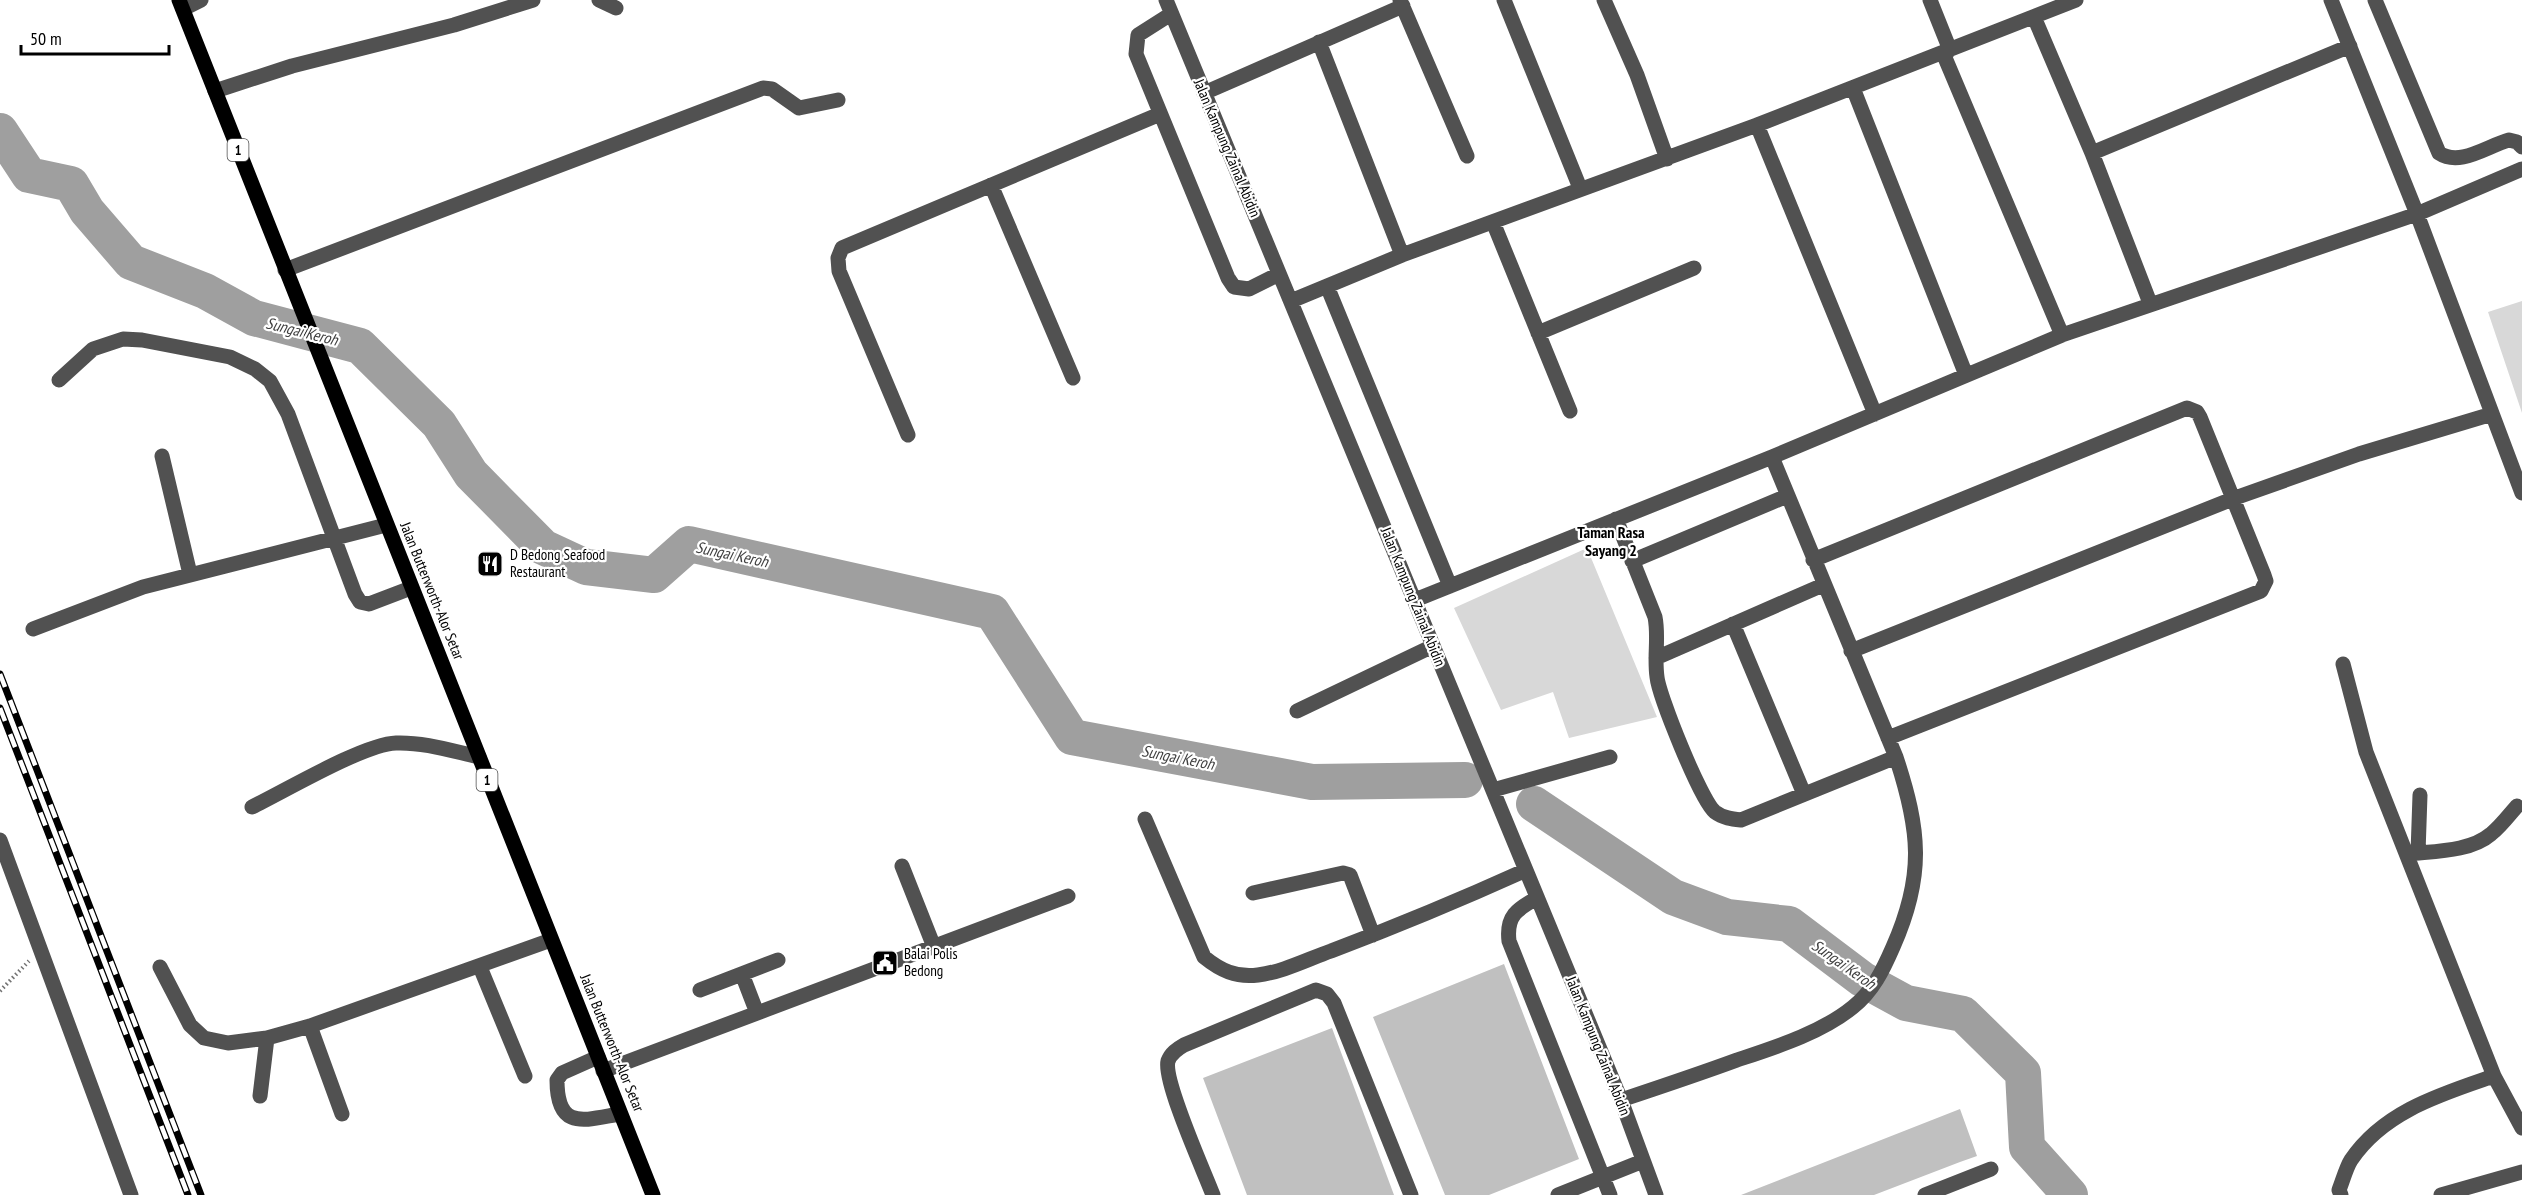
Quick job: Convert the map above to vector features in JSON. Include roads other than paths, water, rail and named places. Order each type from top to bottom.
[{"type":"main road","name":"Jalan Butterworth-Alor Setar","points":[[181,4],[296,300],[653,1195]]},
{"type":"street","points":[[181,4],[201,0]]},
{"type":"street","points":[[215,91],[292,66],[454,25],[533,0]]},
{"type":"street","points":[[599,0],[616,8]]},
{"type":"street","points":[[1504,0],[1580,188]]},
{"type":"street","points":[[1604,0],[1636,75],[1667,159]]},
{"type":"street","points":[[1930,0],[1946,52],[2062,335]]},
{"type":"street","points":[[1291,302],[1402,255],[1757,125],[2076,0]]},
{"type":"street","points":[[2331,0],[2417,214],[2492,414],[2515,453],[2522,493]]},
{"type":"street","points":[[2375,0],[2439,153],[2448,159],[2458,159],[2509,140],[2517,142],[2522,147]]},
{"type":"street","points":[[1204,93],[1402,3],[1467,156]]},
{"type":"street","points":[[1168,7],[1137,34],[1136,54],[1228,278],[1234,287],[1249,289],[1279,274]]},
{"type":"street","name":"Jalan Kampung Zainal Abidin","points":[[1168,7],[1621,1100],[1656,1195]]},
{"type":"street","points":[[2034,17],[2092,153],[2150,303]]},
{"type":"street","points":[[1319,42],[1402,255]]},
{"type":"street","points":[[2092,153],[2350,46]]},
{"type":"street","points":[[285,270],[763,88],[772,89],[799,108],[838,100]]},
{"type":"street","points":[[1853,88],[1966,375]]},
{"type":"street","points":[[908,435],[839,271],[838,258],[842,248],[1160,114]]},
{"type":"street","points":[[1757,125],[1875,414]]},
{"type":"street","points":[[1415,600],[1875,414],[2062,335],[2150,303],[2417,214],[2522,170]]},
{"type":"street","points":[[991,185],[1073,378]]},
{"type":"street","points":[[1493,222],[1570,411]]},
{"type":"street","points":[[1538,333],[1694,268]]},
{"type":"street","points":[[1327,286],[1450,586]]},
{"type":"street","points":[[59,380],[93,349],[123,339],[142,340],[230,357],[255,369],[270,381],[288,414],[334,540],[360,602],[369,604],[411,588]]},
{"type":"street","points":[[1813,560],[2187,408],[2197,412],[2200,417],[2235,498],[2264,575],[2264,587],[2261,591],[1888,738]]},
{"type":"street","points":[[1851,651],[2235,498],[2359,454],[2492,414]]},
{"type":"street","points":[[162,456],[190,574]]},
{"type":"street","points":[[1621,1100],[1790,1041],[1852,1008],[1881,974],[1906,915],[1917,864],[1913,815],[1896,757],[1823,585],[1772,456]]},
{"type":"street","points":[[1632,561],[1787,496]]},
{"type":"street","points":[[1616,519],[1658,631],[1656,658],[1659,690],[1702,793],[1716,813],[1729,819],[1741,820],[1896,757]]},
{"type":"street","points":[[33,629],[132,591],[266,554],[334,540],[386,525]]},
{"type":"street","points":[[1656,658],[1823,585]]},
{"type":"street","points":[[1732,624],[1804,794]]},
{"type":"street","points":[[1297,711],[1433,646]]},
{"type":"street","points":[[2343,664],[2366,752],[2413,854],[2494,1076],[2522,1128]]},
{"type":"street","points":[[252,807],[351,758],[394,743],[418,744],[478,758]]},
{"type":"street","points":[[1493,790],[1610,757]]},
{"type":"street","points":[[2413,854],[2420,795]]},
{"type":"street","points":[[2413,854],[2468,846],[2481,841],[2492,834],[2517,806]]},
{"type":"street","points":[[1145,819],[1204,957],[1219,970],[1238,975],[1256,975],[1274,971],[1373,935],[1526,870]]},
{"type":"street","points":[[0,840],[131,1195]]},
{"type":"street","points":[[902,866],[934,947]]},
{"type":"street","points":[[1253,893],[1343,873],[1350,875],[1373,935]]},
{"type":"street","points":[[620,1114],[581,1121],[572,1120],[565,1112],[557,1080],[562,1073],[601,1064],[757,1013],[1068,896]]},
{"type":"street","points":[[1537,898],[1514,912],[1509,920],[1509,941],[1610,1195]]},
{"type":"street","points":[[160,967],[190,1025],[204,1038],[228,1043],[267,1038],[310,1026],[551,940]]},
{"type":"street","points":[[700,990],[778,960]]},
{"type":"street","points":[[480,966],[525,1076]]},
{"type":"street","points":[[742,974],[757,1013]]},
{"type":"street","points":[[1213,1195],[1170,1081],[1169,1060],[1173,1052],[1184,1045],[1316,990],[1327,994],[1334,1004],[1411,1195]]},
{"type":"street","points":[[310,1026],[342,1114]]},
{"type":"street","points":[[260,1096],[267,1038]]},
{"type":"street","points":[[2341,1195],[2339,1190],[2351,1160],[2374,1134],[2400,1113],[2494,1076]]},
{"type":"street","points":[[1558,1195],[1643,1161]]},
{"type":"street","points":[[1925,1195],[1991,1169]]},
{"type":"street","points":[[2441,1195],[2522,1173]]},
{"type":"waterway","name":"Sungai Keroh","points":[[0,131],[29,175],[71,184],[87,211],[131,262],[205,291],[254,318],[360,346],[439,424],[471,474],[543,547],[586,567],[654,575],[689,544],[992,612],[1072,737],[1312,782],[1465,780]]},
{"type":"waterway","name":"Sungai Keroh","points":[[1534,804],[1673,897],[1727,917],[1789,924],[1862,979],[1906,1003],[1963,1014],[2023,1073],[2027,1147],[2070,1195]]},
{"type":"railway","points":[[0,674],[201,1195]]},
{"type":"railway","points":[[0,708],[188,1195]]},
{"type":"place","name":"D Bedong Seafood Restaurant","points":[[490,564]]},
{"type":"place","name":"Balai Polis Bedong","points":[[885,963]]},
{"type":"district","name":"Taman Rasa Sayang 2","points":[[1611,541]]}]
